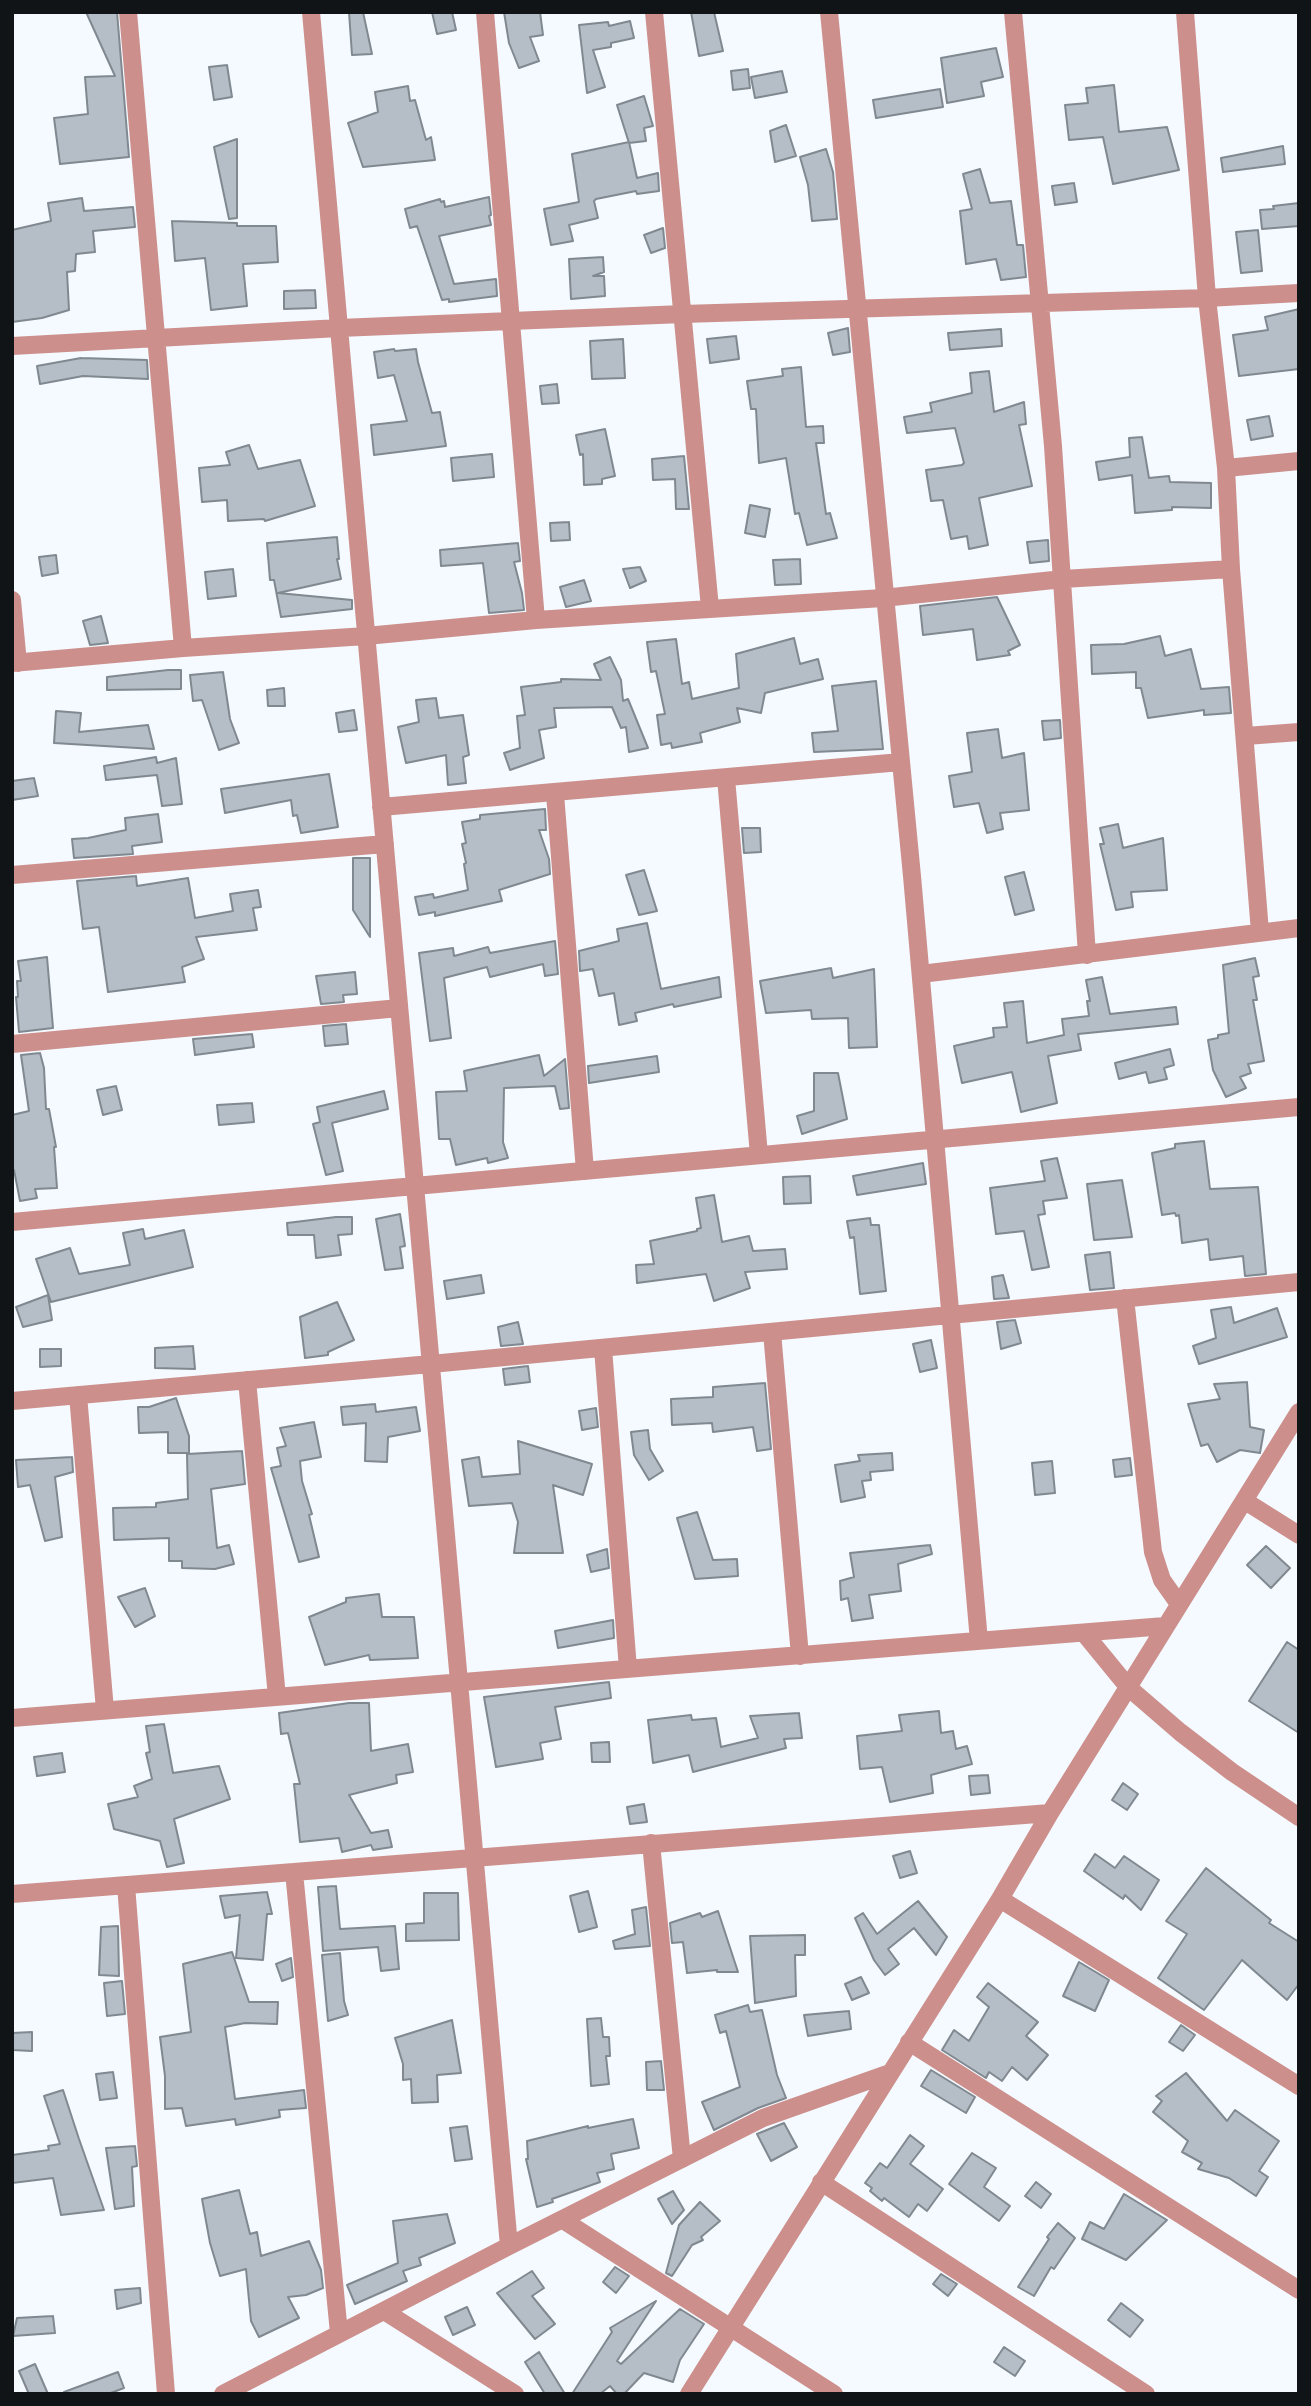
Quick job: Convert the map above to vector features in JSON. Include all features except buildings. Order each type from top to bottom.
[{"type":"street","points":[[128,12],[183,648]]},
{"type":"street","points":[[311,12],[509,2246]]},
{"type":"street","points":[[485,12],[537,620]]},
{"type":"street","points":[[654,12],[710,608]]},
{"type":"street","points":[[829,12],[921,974],[979,1641]]},
{"type":"street","points":[[1013,12],[1041,302],[1063,579],[1087,955]]},
{"type":"street","points":[[1185,12],[1207,298],[1226,468],[1231,569],[1260,932]]},
{"type":"street","points":[[12,346],[339,328],[1299,293]]},
{"type":"street","points":[[1226,468],[1299,461]]},
{"type":"street","points":[[12,600],[15,663],[537,620],[883,598],[1063,579],[1231,569]]},
{"type":"street","points":[[1245,736],[1299,732]]},
{"type":"street","points":[[381,807],[901,762]]},
{"type":"street","points":[[726,778],[759,1155]]},
{"type":"street","points":[[555,794],[585,1171]]},
{"type":"street","points":[[12,875],[385,844]]},
{"type":"street","points":[[921,974],[1299,928]]},
{"type":"street","points":[[12,1044],[399,1008]]},
{"type":"street","points":[[12,1222],[1299,1107]]},
{"type":"street","points":[[12,1401],[1299,1282]]},
{"type":"street","points":[[1125,1298],[1153,1552],[1162,1580],[1180,1604]]},
{"type":"street","points":[[772,1332],[800,1656]]},
{"type":"street","points":[[603,1348],[628,1669]]},
{"type":"street","points":[[247,1380],[277,1697]]},
{"type":"street","points":[[78,1395],[105,1710]]},
{"type":"street","points":[[689,2394],[1000,1899],[1050,1813],[1299,1412]]},
{"type":"street","points":[[1245,1501],[1299,1535]]},
{"type":"street","points":[[12,1718],[1165,1626]]},
{"type":"street","points":[[1084,1633],[1129,1688],[1221,1764],[1299,1817]]},
{"type":"street","points":[[12,1894],[1050,1813]]},
{"type":"street","points":[[651,1843],[682,2159]]},
{"type":"street","points":[[293,1872],[339,2333]]},
{"type":"street","points":[[125,1885],[166,2394]]},
{"type":"street","points":[[1000,1899],[1299,2086]]},
{"type":"street","points":[[909,2042],[1299,2290]]},
{"type":"street","points":[[223,2394],[763,2118],[890,2073]]},
{"type":"street","points":[[821,2182],[1146,2394]]},
{"type":"street","points":[[563,2220],[834,2394]]},
{"type":"street","points":[[384,2311],[515,2394]]}]
